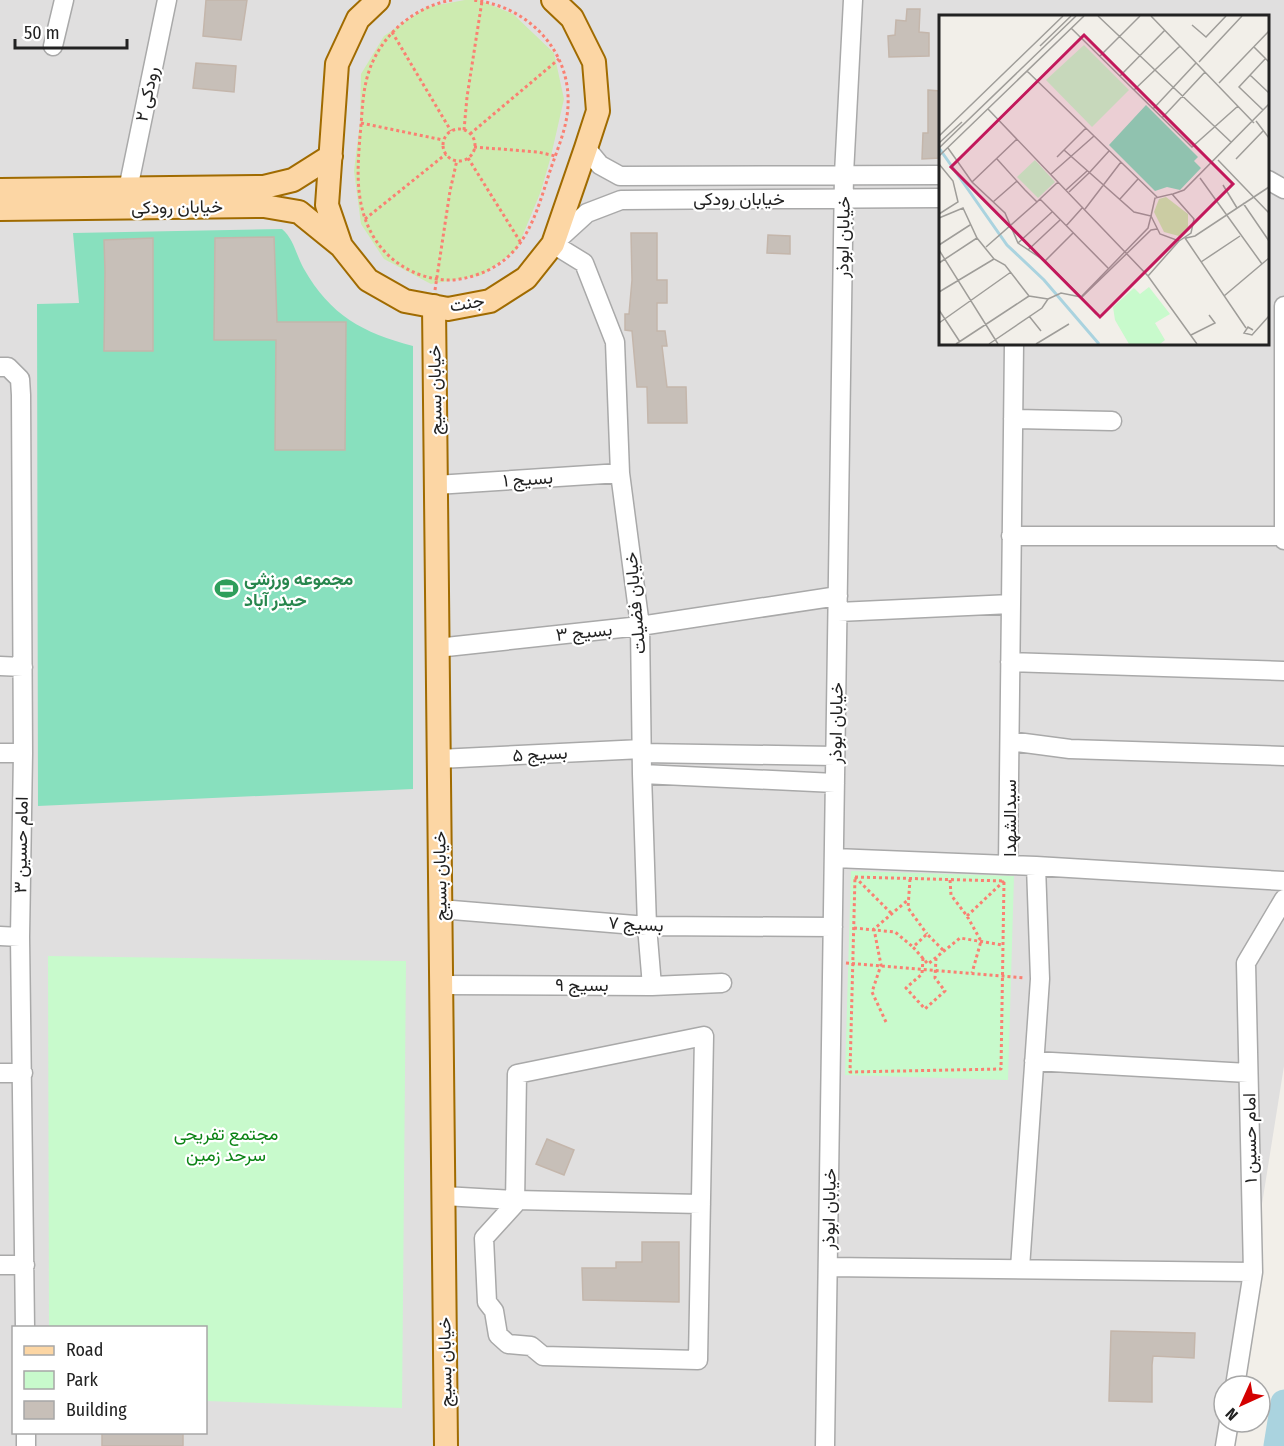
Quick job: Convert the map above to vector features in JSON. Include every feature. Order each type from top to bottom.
[{"type":"main road","name":"جنت","points":[[378,0],[358,19],[337,64],[327,206],[341,246],[368,280],[405,302],[447,309],[490,301],[526,278],[553,244],[586,148],[598,111],[594,62],[572,18],[553,0]]},
{"type":"main road","name":"خیابان رودکی","points":[[0,190],[264,187],[293,180],[331,156]]},
{"type":"main road","name":"خیابان رودکی","points":[[0,210],[264,206],[299,212],[341,246]]},
{"type":"main road","name":"خیابان بسیج","points":[[434,306],[446,1446]]},
{"type":"street","points":[[53,46],[64,0]]},
{"type":"street","name":"رودکی ۲","points":[[128,189],[167,0]]},
{"type":"street","name":"خیابان ابوذر","points":[[825,1446],[843,198],[853,0]]},
{"type":"street","name":"خیابان رودکی","points":[[586,148],[600,165],[620,176],[939,175]]},
{"type":"street","points":[[1269,181],[1284,189]]},
{"type":"street","points":[[1269,195],[1284,189]]},
{"type":"street","name":"خیابان رودکی","points":[[553,244],[587,213],[621,200],[939,198]]},
{"type":"street","name":"خیابان فضیلت","points":[[553,244],[584,263],[615,342],[620,473],[640,626],[642,774],[652,986]]},
{"type":"street","points":[[1011,536],[1284,538],[1284,306]]},
{"type":"street","name":"سیدالشهدا","points":[[1014,345],[1010,741],[1006,873],[1035,866],[1040,979],[1020,1268]]},
{"type":"street","name":"امام حسین ۳","points":[[4,367],[20,379],[21,395],[23,753],[20,937],[25,1326]]},
{"type":"street","points":[[1013,419],[1112,421]]},
{"type":"street","name":"بسیج ۱","points":[[436,485],[620,473]]},
{"type":"street","name":"بسیج ۳","points":[[438,648],[838,604],[1011,604]]},
{"type":"street","points":[[1010,662],[1284,671]]},
{"type":"street","points":[[0,666],[23,667]]},
{"type":"street","points":[[1010,741],[1070,748],[1284,756]]},
{"type":"street","name":"بسیج ۵","points":[[439,759],[642,751],[836,756]]},
{"type":"street","points":[[0,753],[23,753]]},
{"type":"street","points":[[642,774],[835,783]]},
{"type":"street","points":[[834,863],[1006,873]]},
{"type":"street","points":[[1035,866],[1284,881]]},
{"type":"street","name":"امام حسین ۱","points":[[1237,1374],[1253,1272],[1246,963],[1284,899]]},
{"type":"street","name":"بسیج ۷","points":[[440,909],[648,926],[833,927]]},
{"type":"street","points":[[0,936],[20,937]]},
{"type":"street","name":"بسیج ۹","points":[[441,985],[652,986],[723,983]]},
{"type":"street","points":[[704,1036],[698,1360],[543,1356],[531,1346],[508,1344],[498,1335],[494,1311],[487,1302],[484,1238],[515,1204],[515,1200],[517,1074],[704,1036]]},
{"type":"street","points":[[1034,1061],[1248,1073]]},
{"type":"street","points":[[0,1073],[23,1073]]},
{"type":"street","points":[[444,1196],[701,1204]]},
{"type":"street","points":[[0,1265],[25,1265]]},
{"type":"street","points":[[828,1267],[1253,1272]]},
{"type":"path","points":[[452,0],[438,2],[411,15],[392,32],[372,62],[366,81],[358,170],[360,200],[366,226],[392,261],[409,270],[436,279],[461,281],[495,268],[508,259],[526,236],[555,156],[568,106],[567,86],[559,59],[553,46],[540,30],[503,6],[472,0]]},
{"type":"path","points":[[464,130],[466,97],[482,1]]},
{"type":"path","points":[[392,32],[451,131]]},
{"type":"path","points":[[470,134],[559,59]]},
{"type":"path","points":[[362,123],[443,140]]},
{"type":"path","points":[[464,130],[470,134],[474,147],[468,158],[457,160],[443,150],[443,140],[451,131],[464,130]]},
{"type":"path","points":[[474,147],[538,152],[555,156]]},
{"type":"path","points":[[365,219],[446,154]]},
{"type":"path","points":[[468,158],[521,243]]},
{"type":"path","points":[[434,306],[436,279],[457,160]]},
{"type":"path","points":[[834,863],[855,877],[892,914]]},
{"type":"path","points":[[855,877],[950,879],[1006,873]]},
{"type":"path","points":[[967,916],[1006,873]]},
{"type":"path","points":[[855,877],[850,1072],[1001,1069],[1006,873]]},
{"type":"path","points":[[910,878],[908,908],[927,934],[943,950]]},
{"type":"path","points":[[950,879],[951,895],[967,916],[981,941],[972,973]]},
{"type":"path","points":[[874,929],[909,899]]},
{"type":"path","points":[[854,927],[895,932],[928,964],[960,938],[1003,945]]},
{"type":"path","points":[[874,929],[881,965],[872,992],[886,1022]]},
{"type":"path","points":[[913,947],[927,934]]},
{"type":"path","points":[[923,958],[922,974],[906,988],[925,1009],[945,991],[935,978],[936,956]]},
{"type":"path","points":[[832,962],[1040,979]]},
{"type":"shaded area","points":[[0,0],[1284,0],[1284,1066],[1235,1374],[1212,1374],[1212,1434],[1224,1434],[1224,1446],[0,1446]]},
{"type":"green space","points":[[465,0],[479,0],[513,14],[554,53],[564,99],[541,191],[517,249],[482,275],[431,284],[384,259],[361,224],[354,171],[360,122],[361,74],[384,36],[427,7]]},
{"type":"green space","name":"مجموعه ورزشی حیدر آباد","points":[[282,229],[314,285],[337,310],[363,328],[413,346],[413,789],[38,806],[37,304],[79,303],[73,233]]},
{"type":"green space","points":[[851,871],[1014,876],[1008,1080],[845,1075]]},
{"type":"green space","name":"مجتمع تفریحی سرحد زمین","points":[[48,956],[406,961],[402,1408],[207,1401],[207,1326],[49,1326]]},
{"type":"building","points":[[206,0],[247,0],[241,40],[203,36]]},
{"type":"building","points":[[907,9],[920,9],[919,32],[929,33],[929,56],[889,57],[888,36],[895,35],[896,20],[906,21]]},
{"type":"building","points":[[196,63],[236,66],[234,92],[193,88]]},
{"type":"building","points":[[928,90],[939,91],[939,158],[922,159],[923,133],[928,133]]},
{"type":"building","points":[[631,233],[657,233],[657,280],[667,280],[667,303],[657,303],[657,331],[665,331],[667,346],[662,346],[667,387],[686,387],[687,423],[648,423],[647,387],[637,387],[632,331],[625,330],[625,314],[629,314],[632,280]]},
{"type":"building","points":[[768,235],[790,236],[790,254],[767,253]]},
{"type":"building","points":[[274,237],[277,322],[346,322],[345,450],[275,450],[276,340],[214,340],[215,238]]},
{"type":"building","points":[[153,238],[153,351],[104,351],[104,240]]},
{"type":"building","points":[[547,1139],[574,1150],[564,1175],[536,1164]]},
{"type":"building","points":[[642,1242],[679,1242],[679,1302],[583,1300],[582,1268],[616,1268],[616,1262],[642,1262]]},
{"type":"building","points":[[1111,1331],[1195,1333],[1194,1358],[1153,1356],[1152,1402],[1109,1401]]},
{"type":"building","points":[[102,1434],[183,1434],[183,1446],[102,1446]]},
{"type":"waterway","points":[[1277,1446],[1284,1403]]},
{"type":"place","name":"مجموعه ورزشی حیدر آباد","points":[[226,589]]}]
